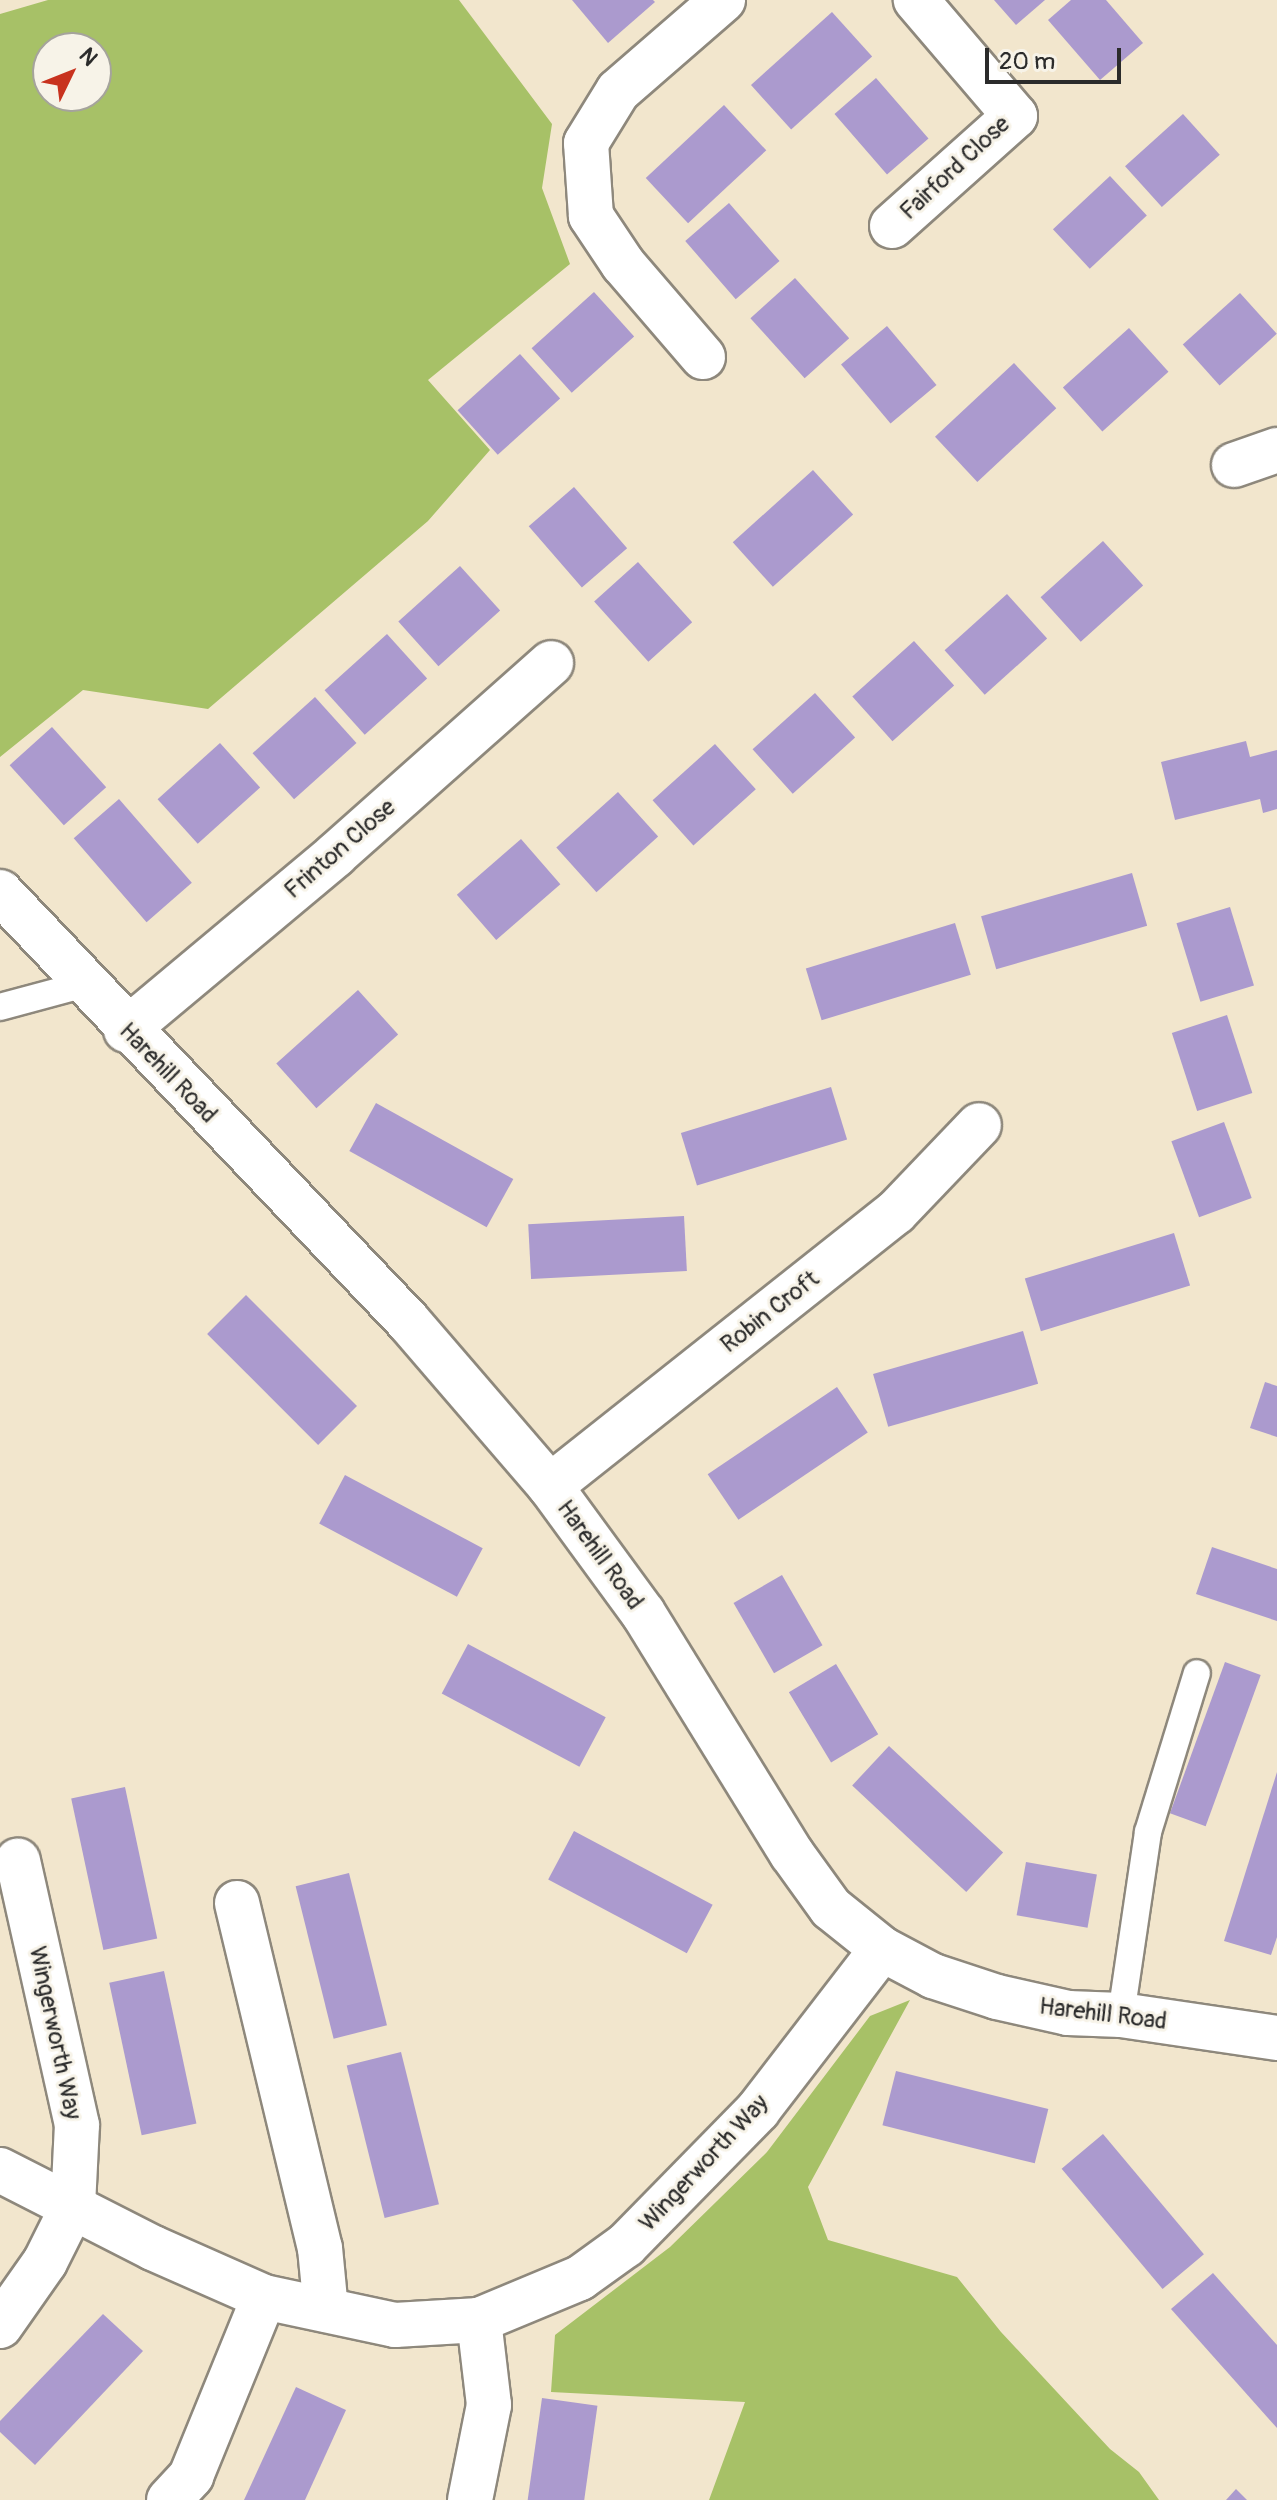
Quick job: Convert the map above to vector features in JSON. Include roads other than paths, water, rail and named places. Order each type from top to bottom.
[{"type":"street","points":[[703,357],[598,229],[587,200],[586,143],[597,118],[618,91],[723,0]]},
{"type":"street","name":"Fairford Close","points":[[892,226],[1015,116],[916,0]]},
{"type":"street","points":[[1234,465],[1277,450]]},
{"type":"street","name":"Frinton Close","points":[[126,1030],[335,855],[551,663]]},
{"type":"street","name":"Harehill Road","points":[[0,892],[126,1030],[408,1321],[550,1486],[643,1613],[792,1854],[831,1908],[882,1949],[933,1976],[997,1997],[1068,2013],[1121,2015],[1277,2038]]},
{"type":"street","name":"Robin Croft","points":[[550,1486],[896,1212],[979,1125]]},
{"type":"street","name":"Wingerworth Way","points":[[0,2326],[45,2262],[73,2206],[77,2125],[18,1861]]},
{"type":"street","points":[[237,1903],[320,2248],[326,2310]]},
{"type":"street","name":"Wingerworth Way","points":[[0,2170],[264,2297],[395,2325],[479,2320],[580,2278],[626,2245],[758,2110],[882,1949]]},
{"type":"street","points":[[169,2500],[191,2476],[264,2297]]},
{"type":"street","points":[[470,2500],[489,2405],[479,2320]]},
{"type":"lane","points":[[0,1007],[85,984]]},
{"type":"lane","points":[[1121,2015],[1148,1832],[1197,1673]]}]
